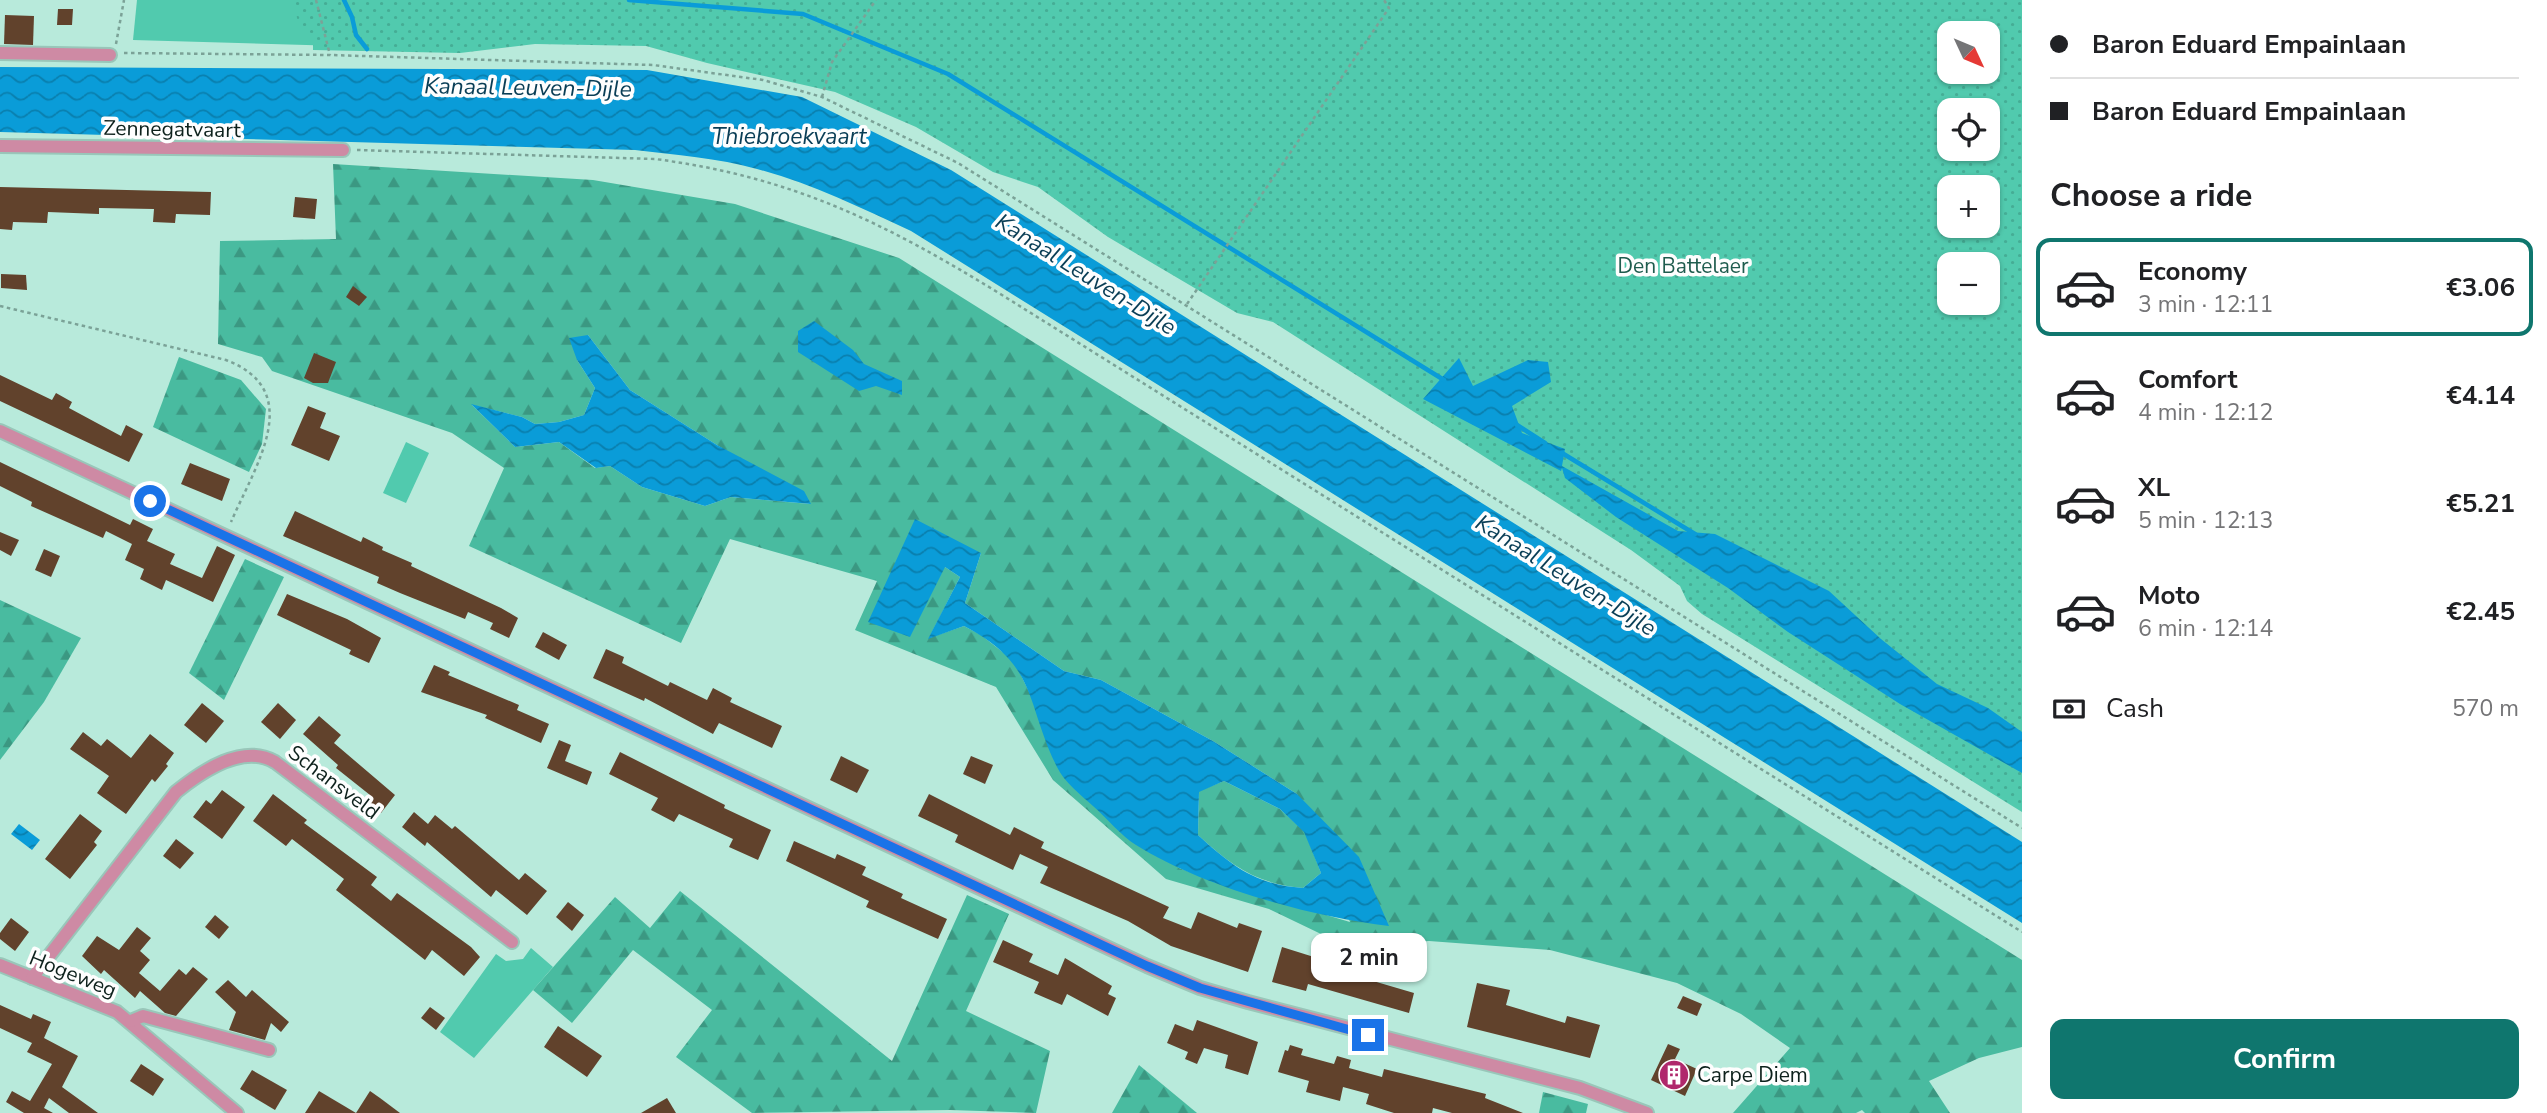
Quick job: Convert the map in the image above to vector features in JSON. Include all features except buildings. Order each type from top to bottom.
[{"type":"street","points":[[0,54],[110,55]]},
{"type":"street","name":"Zennegatvaart","points":[[0,146],[343,150]]},
{"type":"street","points":[[0,431],[1190,984],[1341,1028],[1580,1088],[1647,1113]]},
{"type":"street","name":"Schansveld","points":[[32,978],[176,792],[191,780],[244,754],[253,753],[275,762],[512,942]]},
{"type":"street","name":"Hogeweg","points":[[0,965],[117,1012],[131,1021],[237,1113]]},
{"type":"street","name":"Hogeweg","points":[[131,1021],[143,1016],[269,1049]]},
{"type":"path","points":[[124,0],[114,54],[330,55],[653,65],[763,80],[822,97],[958,163],[2022,828]]},
{"type":"path","points":[[317,0],[330,55]]},
{"type":"path","points":[[822,97],[832,62],[876,0]]},
{"type":"path","points":[[1187,304],[1389,8],[1384,0]]},
{"type":"path","points":[[343,150],[655,159],[704,165],[762,179],[840,206],[953,265],[2022,932]]},
{"type":"path","points":[[0,306],[226,360],[244,367],[258,379],[266,389],[270,421],[265,441],[225,536]]},
{"type":"green space","points":[[137,0],[333,0],[341,46],[133,40]]},
{"type":"green space","name":"Den Battelaer","points":[[292,0],[2022,0],[2022,812],[1702,614],[1687,601],[1680,586],[1631,550],[1273,322],[1237,313],[1108,237],[1038,187],[993,172],[916,127],[835,92],[646,46],[535,44],[460,53],[313,50],[313,43],[301,32]]},
{"type":"green space","points":[[333,164],[593,180],[735,204],[899,258],[2022,960],[2022,1047],[1979,1058],[1929,1081],[1950,1113],[1865,1113],[1862,1110],[1856,1113],[1733,1113],[1790,1048],[1741,1014],[1677,983],[1550,950],[1429,941],[1346,946],[1269,909],[1166,879],[1053,780],[996,687],[855,630],[877,581],[730,539],[681,643],[469,546],[504,468],[452,433],[272,371],[262,357],[218,344],[220,241],[336,239]],"holes":[[[588,335],[630,390],[810,504],[731,497],[705,506],[642,487],[610,466],[595,468],[559,442],[515,447],[472,405],[522,417],[535,424],[559,422],[584,415],[595,388],[577,360]],[[981,553],[965,603],[1064,671],[1101,680],[1213,741],[1297,794],[1350,922],[1227,886],[1179,868],[1034,702],[1014,661],[981,635],[964,626],[929,638],[960,577],[945,567]]]},
{"type":"green space","points":[[179,357],[241,380],[266,409],[262,444],[249,472],[153,427]]},
{"type":"green space","points":[[406,442],[429,453],[406,503],[383,493]]},
{"type":"green space","points":[[245,559],[284,577],[224,700],[189,673]]},
{"type":"green space","points":[[0,600],[81,638],[44,702],[0,760]]},
{"type":"green space","points":[[1224,781],[1280,809],[1305,832],[1321,873],[1303,888],[1258,878],[1222,856],[1198,835],[1199,791]]},
{"type":"green space","points":[[680,891],[892,1061],[967,895],[1009,914],[966,1011],[1050,1051],[1036,1113],[950,1110],[752,1113],[676,1057],[712,1010],[633,950],[572,1023],[533,990],[615,897],[650,928]]},
{"type":"green space","points":[[531,948],[553,967],[474,1058],[440,1032],[496,954],[506,961],[523,959]]},
{"type":"green space","points":[[1139,1065],[1197,1113],[1112,1113]]},
{"type":"green space","points":[[1543,1092],[1588,1104],[1586,1113],[1539,1113]]},
{"type":"water","name":"Thiebroekvaart","points":[[0,67],[647,70],[802,97],[951,170],[2022,842],[2022,923],[911,231],[835,197],[796,181],[742,165],[635,150],[0,132]]},
{"type":"water","points":[[814,321],[853,350],[864,364],[902,381],[902,395],[876,386],[859,391],[798,352],[798,331]]},
{"type":"water","points":[[588,335],[630,390],[717,445],[804,491],[811,504],[731,497],[705,506],[642,487],[610,466],[596,468],[559,442],[515,447],[471,404],[522,417],[535,424],[559,422],[584,415],[595,388],[577,360],[569,338]]},
{"type":"water","points":[[1459,358],[1473,386],[1528,360],[1548,362],[1551,382],[1512,406],[1522,433],[1565,449],[1562,466],[1678,531],[1715,534],[1829,591],[1881,639],[1937,684],[1988,708],[2022,732],[2022,773],[1900,704],[1788,632],[1728,588],[1616,517],[1565,478],[1562,468],[1561,471],[1423,399]]},
{"type":"water","points":[[915,519],[981,553],[965,603],[1064,671],[1101,680],[1213,741],[1297,794],[1359,857],[1389,926],[1326,915],[1225,887],[1163,860],[1125,837],[1060,773],[1027,687],[1006,655],[964,626],[928,639],[960,577],[945,567],[910,637],[868,622]],"holes":[[[1224,781],[1280,809],[1304,832],[1321,873],[1303,888],[1272,883],[1246,872],[1198,835],[1199,792]]]},
{"type":"water","points":[[19,824],[40,840],[32,850],[11,834]]},
{"type":"waterway","points":[[344,0],[356,35],[367,49]]},
{"type":"waterway","points":[[629,0],[803,14],[948,74],[1444,380]]},
{"type":"waterway","points":[[1517,425],[1545,443]]},
{"type":"waterway","points":[[1562,453],[1695,534]]},
{"type":"place","name":"Carpe Diem","points":[[1674,1075]]},
{"type":"route","points":[[150,501],[1147,966],[1200,988],[1368,1035]]},
{"type":"water label","name":"Kanaal Leuven-Dijle","points":[[528,87]]},
{"type":"water label","name":"Kanaal Leuven-Dijle","points":[[1086,274]]},
{"type":"water label","name":"Kanaal Leuven-Dijle","points":[[1566,575]]}]
